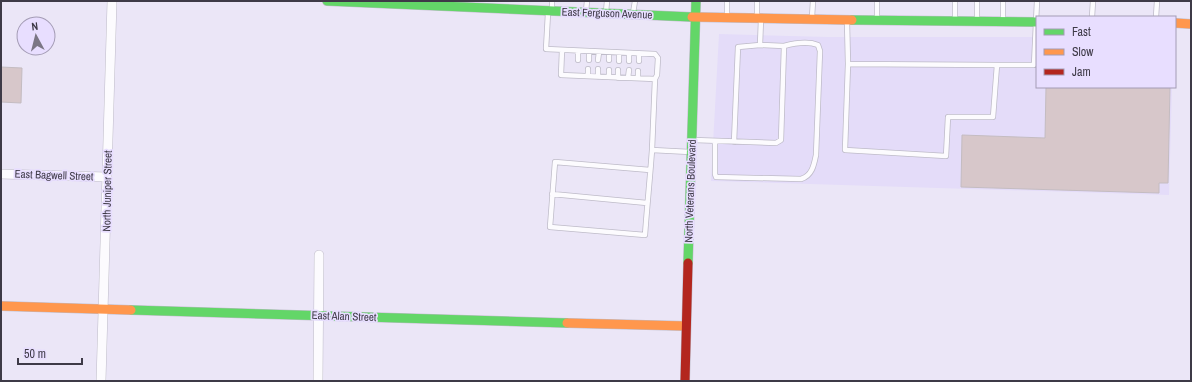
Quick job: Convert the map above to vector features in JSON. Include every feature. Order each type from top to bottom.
[{"type":"main road","name":"East Ferguson Avenue","points":[[327,1],[520,7],[550,11],[586,13],[727,18],[1036,22]]},
{"type":"main road","name":"North Veterans Boulevard","points":[[685,381],[696,1]]},
{"type":"main road","points":[[1176,24],[1191,24]]},
{"type":"main road","name":"East Alan Street","points":[[1,306],[686,326]]},
{"type":"street","name":"North Juniper Street","points":[[101,381],[112,1]]},
{"type":"street","name":"East Bagwell Street","points":[[1,174],[107,177]]},
{"type":"street","points":[[318,381],[319,255]]},
{"type":"lane","points":[[552,1],[546,49],[655,54],[658,58],[657,75],[655,79],[652,150],[645,235],[550,227],[555,162],[650,170]]},
{"type":"lane","points":[[586,13],[587,1]]},
{"type":"lane","points":[[606,14],[607,1]]},
{"type":"lane","points":[[633,15],[635,1]]},
{"type":"lane","points":[[727,1],[727,18]]},
{"type":"lane","points":[[757,1],[760,45]]},
{"type":"lane","points":[[812,1],[812,19]]},
{"type":"lane","points":[[877,1],[877,20]]},
{"type":"lane","points":[[955,1],[955,21]]},
{"type":"lane","points":[[977,21],[978,1]]},
{"type":"lane","points":[[1003,1],[1003,22]]},
{"type":"lane","points":[[1037,1],[1037,16]]},
{"type":"lane","points":[[1092,16],[1093,1]]},
{"type":"lane","points":[[1156,16],[1157,1]]},
{"type":"lane","points":[[847,20],[848,64],[845,150],[946,156],[948,117],[993,118],[997,65]]},
{"type":"lane","points":[[848,64],[1034,65],[1036,36]]},
{"type":"lane","points":[[715,141],[716,177],[801,180],[810,174],[814,167],[816,155],[820,51],[818,45],[796,43],[784,46],[760,45],[738,47],[734,142]]},
{"type":"lane","points":[[692,140],[776,143],[781,140],[784,46]]},
{"type":"lane","points":[[562,50],[561,75],[655,79]]},
{"type":"lane","points":[[578,51],[578,60]]},
{"type":"lane","points":[[589,51],[589,60]]},
{"type":"lane","points":[[598,60],[599,52]]},
{"type":"lane","points":[[609,52],[609,60]]},
{"type":"lane","points":[[619,53],[619,61]]},
{"type":"lane","points":[[629,53],[629,61]]},
{"type":"lane","points":[[639,54],[639,61]]},
{"type":"lane","points":[[578,69],[578,76]]},
{"type":"lane","points":[[588,69],[588,76]]},
{"type":"lane","points":[[598,69],[598,77]]},
{"type":"lane","points":[[609,70],[609,77]]},
{"type":"lane","points":[[618,70],[618,78]]},
{"type":"lane","points":[[628,70],[628,78]]},
{"type":"lane","points":[[638,70],[638,78]]},
{"type":"lane","points":[[652,150],[692,152]]},
{"type":"lane","points":[[552,194],[647,203]]},
{"type":"shaded area","points":[[719,34],[828,37],[1036,37],[1036,88],[1172,88],[1169,195],[711,181]]},
{"type":"building","points":[[1,67],[22,68],[21,103],[1,102]]},
{"type":"building","points":[[1046,88],[1170,88],[1168,183],[1159,183],[1159,193],[961,187],[962,135],[1045,138]]},
{"type":"traffic: fast","points":[[327,1],[692,17]]},
{"type":"traffic: fast","points":[[688,263],[696,1]]},
{"type":"traffic: fast","points":[[852,20],[1036,22]]},
{"type":"traffic: fast","points":[[131,310],[567,323]]},
{"type":"traffic: slow","points":[[692,17],[852,20]]},
{"type":"traffic: slow","points":[[1176,23],[1191,24]]},
{"type":"traffic: slow","points":[[1,306],[131,310]]},
{"type":"traffic: slow","points":[[567,323],[686,326]]},
{"type":"traffic: jam","points":[[685,381],[688,263]]}]
